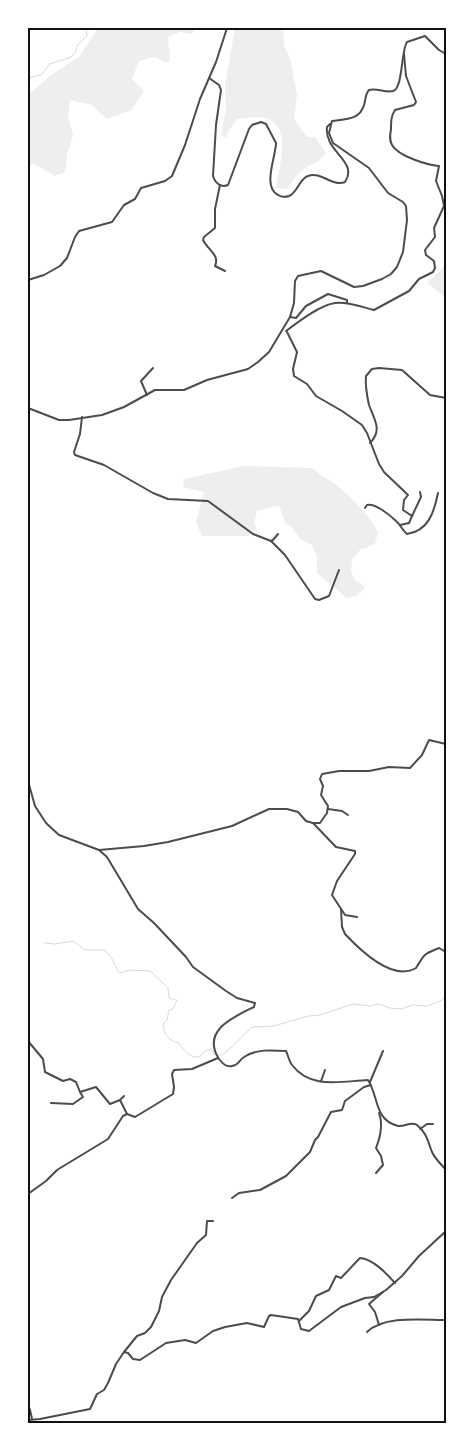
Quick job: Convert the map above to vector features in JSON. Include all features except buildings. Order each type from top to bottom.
[{"type":"street","points":[[28,280],[44,275],[60,266],[79,231],[112,222],[124,205],[136,198],[141,188],[165,181],[172,176],[227,28]]},
{"type":"street","points":[[209,78],[221,88],[216,125],[213,176],[215,181],[220,185],[228,185],[249,129],[252,125],[261,122],[266,124],[276,143],[272,165],[272,190],[284,197],[291,195],[302,179],[310,175],[320,176],[338,184],[345,182],[348,178],[347,166],[329,142],[327,127],[332,122],[350,119],[359,115],[363,111],[368,90],[393,91],[397,89],[406,42],[425,36],[439,50],[446,54]]},
{"type":"street","points":[[286,331],[304,317],[334,303],[346,303],[374,310],[409,291],[419,279],[428,276],[435,268],[434,261],[426,255],[425,250],[434,237],[434,228],[444,206],[436,181],[438,166],[404,155],[393,147],[390,140],[392,118],[395,110],[414,105],[416,102],[406,76],[404,52]]},
{"type":"street","points":[[28,408],[59,420],[69,420],[110,412],[157,389],[184,390],[207,380],[248,369],[267,354],[290,317],[294,303],[294,281],[298,276],[321,272],[354,287],[363,286],[390,275],[397,267],[403,251],[407,220],[406,206],[388,193],[369,168],[333,143],[329,135],[330,124]]},
{"type":"street","points":[[220,185],[215,209],[215,228],[203,240],[216,256],[216,266],[225,271]]},
{"type":"street","points":[[290,317],[296,318],[306,306],[328,294],[347,300],[346,303]]},
{"type":"street","points":[[284,328],[296,352],[294,376],[307,384],[316,396],[362,425],[377,461],[384,472],[408,495],[404,500],[403,510],[412,516]]},
{"type":"street","points":[[147,395],[141,381],[153,368]]},
{"type":"street","points":[[370,443],[378,427],[366,392],[366,376],[372,369],[388,368],[402,370],[430,395],[446,398]]},
{"type":"street","points":[[82,417],[81,431],[75,455],[104,465],[153,493],[168,499],[208,502],[252,534],[271,541],[285,555],[315,599],[319,600],[329,596],[339,570]]},
{"type":"street","points":[[365,508],[371,504],[377,506],[401,526],[409,523],[421,497],[420,492]]},
{"type":"street","points":[[398,523],[407,534],[416,533],[428,521],[435,508],[438,493]]},
{"type":"street","points":[[271,541],[278,534]]},
{"type":"street","points":[[312,823],[321,822],[328,808],[328,803],[321,795],[323,786],[320,778],[322,774],[339,771],[369,771],[389,767],[410,768],[422,754],[429,740],[446,744]]},
{"type":"street","points":[[28,781],[35,806],[46,824],[59,835],[99,850],[168,842],[232,826],[269,809],[287,809],[298,812],[304,820],[312,823],[336,847],[355,851],[355,854],[336,883],[332,895],[345,916],[357,918]]},
{"type":"street","points":[[328,808],[342,811],[348,815]]},
{"type":"street","points":[[99,850],[111,863],[139,911],[154,923],[194,967],[237,998],[255,1004],[254,1007],[220,1028],[214,1041],[215,1051],[218,1058],[224,1064],[237,1065],[244,1057],[255,1051],[286,1051],[292,1065],[306,1078],[344,1083],[368,1080],[381,1123],[379,1142],[376,1148],[381,1156],[383,1165],[376,1173]]},
{"type":"street","points":[[341,909],[344,934],[379,965],[405,972],[416,968],[421,957],[431,951],[439,948],[446,952]]},
{"type":"street","points":[[28,1041],[43,1059],[45,1072],[63,1081],[70,1079],[76,1082],[82,1097],[72,1104],[50,1103]]},
{"type":"street","points":[[232,1198],[239,1193],[260,1190],[286,1176],[313,1148],[315,1140],[318,1138],[331,1112],[342,1110],[345,1101],[370,1084],[383,1051]]},
{"type":"street","points":[[120,1101],[127,1114],[135,1117],[173,1094],[172,1075],[174,1070],[192,1069],[218,1058]]},
{"type":"street","points":[[321,1081],[325,1070]]},
{"type":"street","points":[[80,1092],[96,1087],[111,1104],[120,1101],[124,1096]]},
{"type":"street","points":[[378,1110],[385,1120],[392,1124],[402,1126],[414,1124],[420,1129],[429,1140],[432,1153],[446,1170]]},
{"type":"street","points":[[28,1194],[46,1182],[57,1170],[108,1139],[123,1116],[127,1114]]},
{"type":"street","points":[[420,1129],[427,1124],[433,1124]]},
{"type":"street","points":[[28,1420],[40,1420],[90,1409],[97,1394],[104,1390],[124,1352],[137,1336],[145,1333],[151,1327],[162,1297],[171,1280],[196,1243],[206,1235],[207,1221],[213,1221]]},
{"type":"street","points":[[379,1325],[375,1312],[369,1304],[395,1282],[446,1231]]},
{"type":"street","points":[[299,1321],[309,1311],[316,1296],[329,1290],[336,1276],[341,1278],[360,1258],[367,1259],[385,1271],[395,1282]]},
{"type":"street","points":[[124,1352],[128,1353],[133,1359],[140,1360],[166,1343],[185,1340],[196,1343],[214,1331],[225,1327],[247,1324],[264,1327],[270,1316],[298,1319],[302,1329],[309,1331],[341,1308],[383,1292]]},
{"type":"street","points":[[366,1332],[379,1325],[404,1320],[446,1320]]},
{"type":"street","points":[[28,1406],[32,1420]]},
{"type":"shaded area","points":[[98,28],[196,28],[191,34],[180,32],[168,37],[170,60],[166,63],[155,57],[139,61],[132,79],[144,91],[131,110],[107,119],[92,105],[70,100],[68,117],[73,135],[67,154],[65,172],[55,176],[34,164],[28,166],[28,93],[79,57]]},
{"type":"shaded area","points":[[235,28],[283,28],[284,46],[290,58],[297,95],[294,119],[307,137],[315,137],[326,153],[319,161],[301,171],[288,189],[276,188],[281,159],[282,138],[274,122],[262,117],[237,119],[226,138],[221,134],[226,109],[225,85]]},
{"type":"shaded area","points":[[446,263],[446,294],[444,297],[427,282]]},
{"type":"shaded area","points":[[243,466],[311,468],[339,487],[369,518],[378,532],[375,544],[360,550],[352,560],[351,570],[354,579],[365,587],[357,596],[347,598],[317,573],[317,556],[312,545],[300,539],[291,526],[285,523],[279,506],[257,511],[254,523],[257,530],[248,536],[202,536],[196,522],[204,492],[183,487],[184,479]]},
{"type":"waterway","points":[[28,78],[41,75],[50,64],[71,57],[75,53],[78,44],[87,36],[86,28]]},
{"type":"waterway","points":[[45,943],[55,944],[73,941],[85,950],[105,950],[119,973],[131,970],[150,971],[168,988],[169,998],[177,1000],[173,1009],[169,1010],[167,1020],[163,1024],[166,1034],[172,1041],[179,1043],[183,1049],[196,1057],[211,1049],[215,1055],[222,1055],[252,1027],[274,1026],[308,1016],[320,1015],[353,1004],[370,1006],[379,1004],[390,1008],[402,1009],[412,1005],[428,1006],[442,1000],[446,996]]}]
